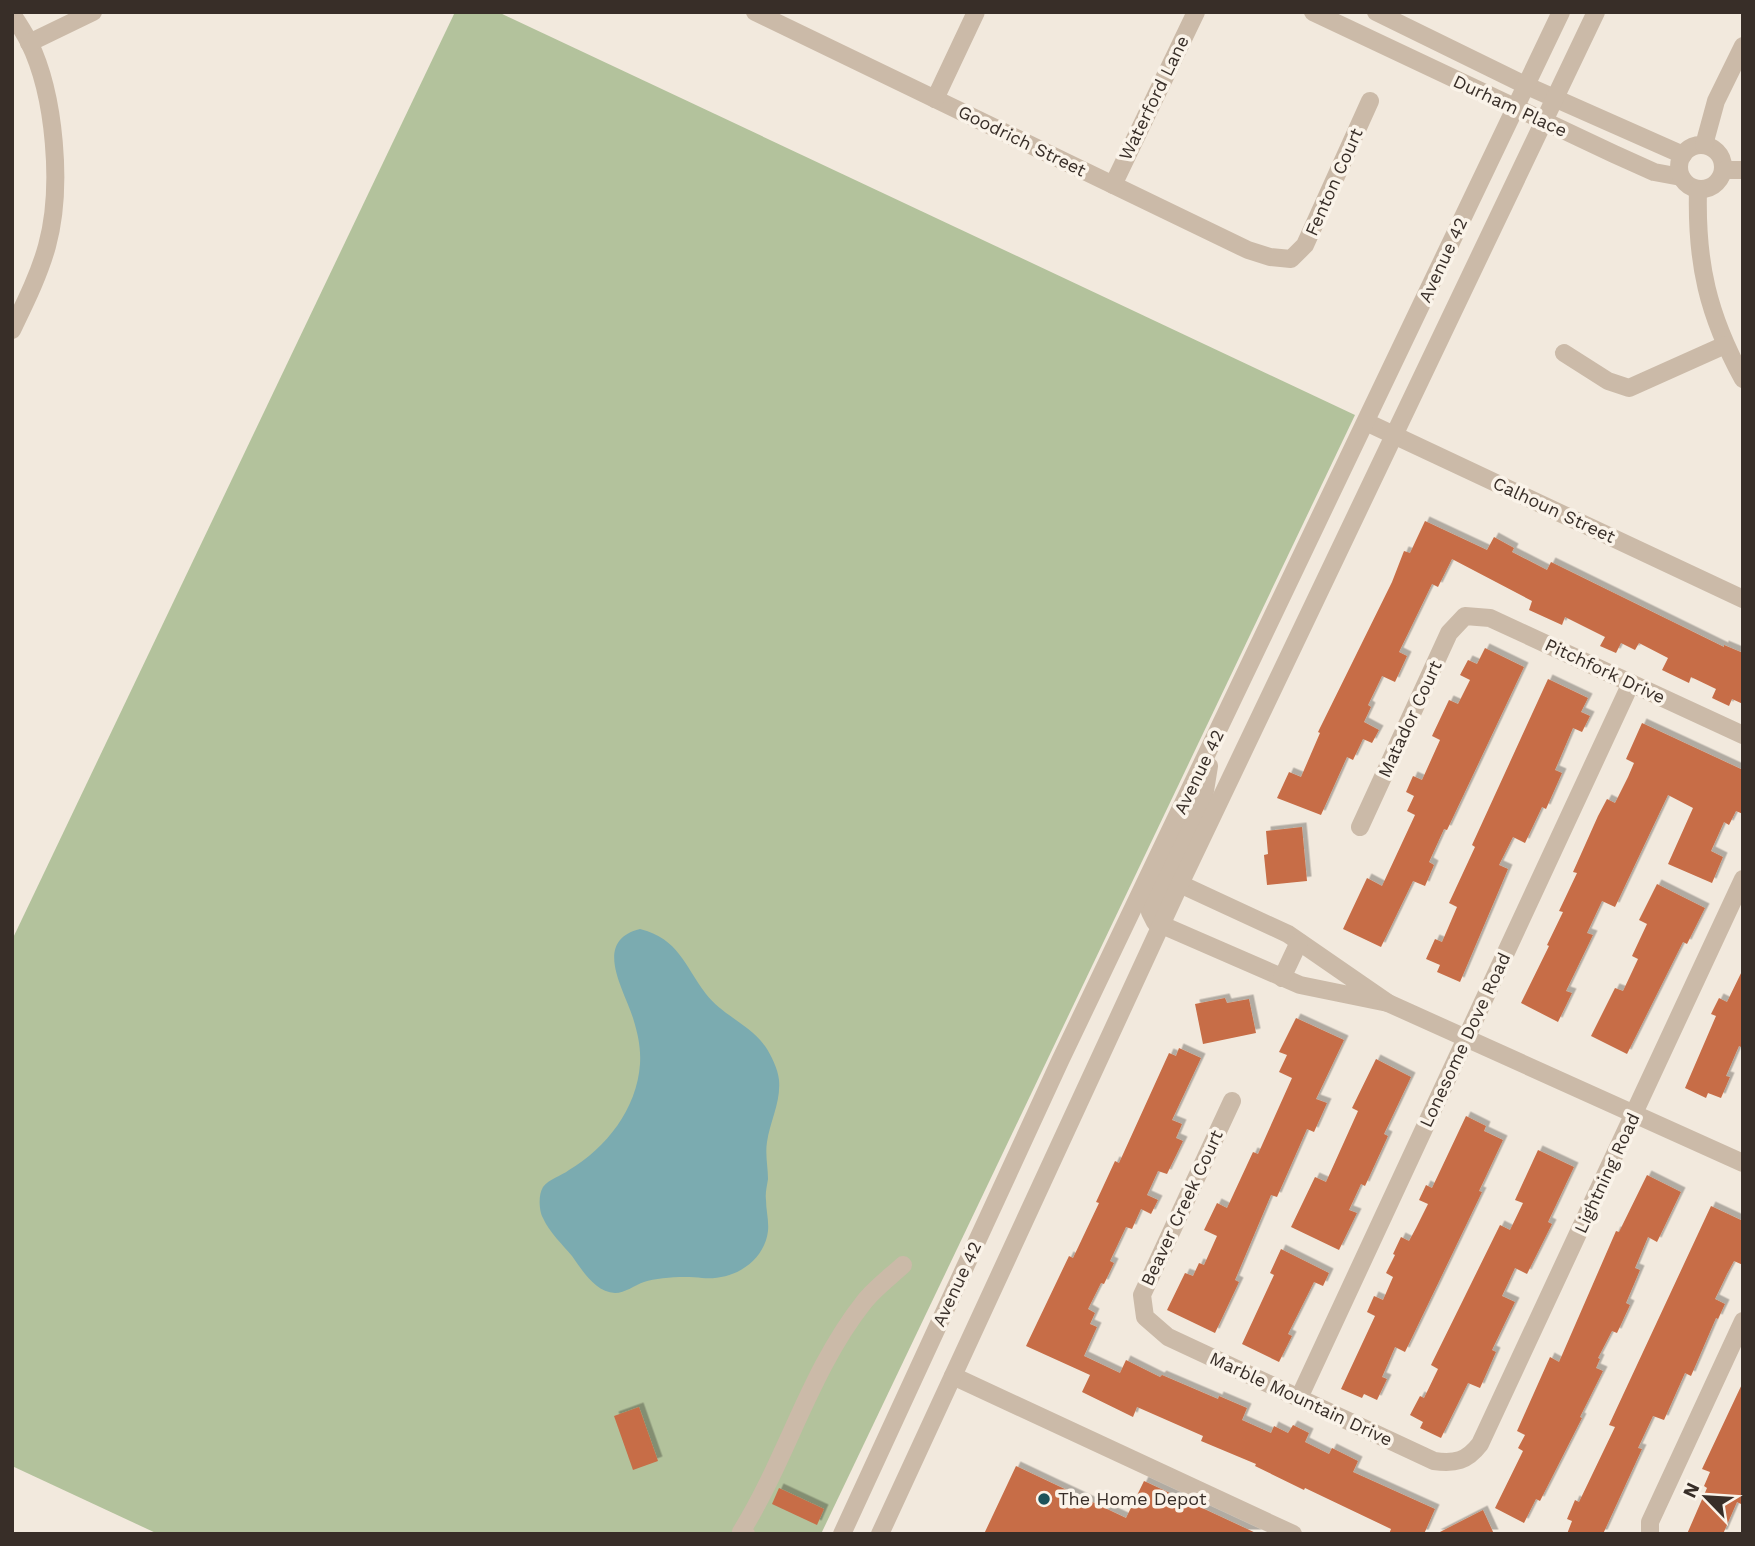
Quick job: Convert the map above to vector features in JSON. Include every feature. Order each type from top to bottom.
[{"type":"street","points":[[29,43],[93,12]]},
{"type":"street","name":"Goodrich Street","points":[[755,12],[1248,250],[1269,257],[1291,259]]},
{"type":"street","points":[[935,99],[975,12]]},
{"type":"street","name":"Waterford Lane","points":[[1113,185],[1196,12]]},
{"type":"street","name":"Durham Place","points":[[1313,12],[1514,109],[1654,172],[1681,177]]},
{"type":"street","name":"Durham Place","points":[[1376,12],[1525,85],[1683,155]]},
{"type":"street","name":"Avenue 42","points":[[842,1534],[1060,1061],[1561,12]]},
{"type":"street","name":"Avenue 42","points":[[880,1534],[1180,884],[1596,12]]},
{"type":"street","points":[[12,14],[29,43],[41,77],[52,127],[56,169],[48,244],[37,276],[12,330]]},
{"type":"street","points":[[1406,57],[1417,32]]},
{"type":"street","points":[[1704,145],[1716,101],[1743,46]]},
{"type":"street","name":"Fenton Court","points":[[1291,259],[1305,245],[1311,234],[1370,102]]},
{"type":"street","points":[[1614,154],[1624,130]]},
{"type":"street","points":[[1704,145],[1711,147],[1721,156],[1724,170],[1718,183],[1705,190],[1698,190],[1685,183],[1679,166],[1683,155],[1692,146],[1704,145]]},
{"type":"street","points":[[1724,170],[1743,170]]},
{"type":"street","points":[[1698,190],[1699,238],[1707,298],[1725,345],[1743,379]]},
{"type":"street","points":[[1564,353],[1608,382],[1629,388],[1725,345]]},
{"type":"street","name":"Calhoun Street","points":[[1366,422],[1743,598]]},
{"type":"street","name":"Pitchfork Drive","points":[[1465,616],[1490,618],[1743,735]]},
{"type":"street","name":"Matador Court","points":[[1360,827],[1449,633],[1465,616]]},
{"type":"street","name":"Lonesome Dove Road","points":[[1299,1398],[1631,683]]},
{"type":"street","points":[[1212,745],[1204,797],[1150,912],[1155,922],[1300,985],[1388,1003]]},
{"type":"street","name":"Lightning Road","points":[[1463,1461],[1480,1444],[1743,879]]},
{"type":"street","points":[[1180,884],[1288,934],[1388,1003],[1743,1163]]},
{"type":"street","points":[[1282,978],[1299,942]]},
{"type":"street","name":"Beaver Creek Court","points":[[1145,1317],[1142,1295],[1232,1101]]},
{"type":"street","points":[[744,1533],[828,1358],[864,1301],[903,1265]]},
{"type":"street","name":"Marble Mountain Drive","points":[[1145,1317],[1168,1337],[1434,1461],[1463,1461]]},
{"type":"street","points":[[1650,1534],[1650,1522],[1743,1321]]},
{"type":"street","points":[[953,1376],[1293,1534]]},
{"type":"green space","points":[[455,12],[498,12],[1355,415],[821,1534],[158,1534],[12,1466],[12,940]]},
{"type":"water","points":[[640,929],[653,933],[672,946],[712,1001],[759,1038],[774,1062],[779,1088],[766,1147],[768,1231],[760,1252],[753,1261],[745,1268],[724,1276],[657,1279],[615,1293],[595,1285],[552,1233],[542,1215],[540,1198],[541,1190],[546,1184],[583,1161],[607,1139],[626,1112],[633,1096],[638,1081],[640,1047],[615,967],[614,955],[617,944],[626,935]]},
{"type":"building","points":[[1425,521],[1487,550],[1494,537],[1514,548],[1512,552],[1547,570],[1551,562],[1724,647],[1743,653],[1743,704],[1732,699],[1729,706],[1712,698],[1716,689],[1691,677],[1689,683],[1662,670],[1668,658],[1639,643],[1635,650],[1621,643],[1616,653],[1600,646],[1605,637],[1565,617],[1562,625],[1529,610],[1532,601],[1452,559],[1438,587],[1432,584],[1399,652],[1407,656],[1395,682],[1382,676],[1368,705],[1371,707],[1364,722],[1379,730],[1372,743],[1363,739],[1353,760],[1347,757],[1321,815],[1277,798],[1289,772],[1301,777],[1320,733],[1318,732],[1392,582],[1404,551],[1410,553]]},
{"type":"building","points":[[1485,648],[1524,667],[1447,830],[1444,829],[1429,862],[1434,865],[1425,886],[1413,881],[1381,947],[1343,929],[1367,878],[1382,886],[1415,815],[1407,811],[1414,796],[1406,792],[1413,776],[1422,780],[1440,740],[1432,736],[1449,700],[1458,704],[1470,680],[1460,675],[1468,660],[1477,664]]},
{"type":"building","points":[[1548,679],[1588,698],[1581,712],[1590,716],[1582,732],[1573,728],[1555,770],[1562,773],[1546,809],[1542,807],[1525,843],[1513,837],[1499,865],[1508,869],[1460,982],[1437,972],[1440,965],[1426,959],[1435,939],[1442,942],[1457,907],[1449,903],[1475,847],[1472,845]]},
{"type":"building","points":[[1642,723],[1743,770],[1743,814],[1736,811],[1729,825],[1724,822],[1711,851],[1723,857],[1712,883],[1668,864],[1693,808],[1668,795],[1615,907],[1602,901],[1587,933],[1593,935],[1566,991],[1572,993],[1558,1022],[1521,1003],[1563,912],[1559,911],[1577,873],[1573,872],[1598,816],[1607,799],[1615,803],[1628,777],[1634,763],[1626,759]]},
{"type":"building","points":[[1302,827],[1307,881],[1267,885],[1264,855],[1268,854],[1266,831]]},
{"type":"building","points":[[1657,884],[1705,908],[1687,944],[1683,942],[1627,1054],[1591,1036],[1615,988],[1623,991],[1638,959],[1632,956],[1647,924],[1639,920]]},
{"type":"building","points":[[1743,969],[1743,1048],[1739,1046],[1726,1076],[1730,1077],[1721,1098],[1708,1093],[1706,1098],[1685,1088],[1716,1016],[1711,1014],[1719,998],[1727,1002]]},
{"type":"building","points":[[1225,998],[1227,1003],[1249,999],[1256,1033],[1203,1044],[1195,1004]]},
{"type":"building","points":[[1296,1018],[1344,1040],[1316,1099],[1327,1103],[1314,1132],[1307,1129],[1277,1197],[1271,1195],[1235,1280],[1239,1282],[1215,1333],[1167,1310],[1185,1273],[1193,1276],[1199,1263],[1204,1265],[1217,1236],[1204,1230],[1217,1203],[1227,1208],[1253,1152],[1258,1154],[1292,1078],[1279,1072],[1287,1055],[1279,1052]]},
{"type":"building","points":[[1179,1048],[1201,1058],[1172,1120],[1182,1124],[1176,1138],[1183,1141],[1167,1174],[1158,1171],[1147,1195],[1158,1200],[1151,1214],[1141,1209],[1132,1229],[1126,1227],[1110,1261],[1114,1263],[1088,1309],[1095,1313],[1090,1324],[1097,1327],[1084,1356],[1120,1373],[1126,1360],[1160,1377],[1162,1375],[1218,1399],[1219,1396],[1247,1408],[1242,1420],[1271,1433],[1274,1426],[1288,1433],[1293,1425],[1309,1433],[1305,1442],[1329,1454],[1332,1448],[1358,1461],[1353,1472],[1435,1509],[1424,1534],[1389,1534],[1391,1529],[1305,1488],[1304,1490],[1255,1466],[1256,1464],[1201,1441],[1203,1436],[1137,1407],[1133,1417],[1082,1392],[1090,1375],[1026,1346],[1069,1256],[1073,1258],[1115,1161],[1119,1163],[1169,1053],[1176,1056]]},
{"type":"building","points":[[1376,1059],[1411,1077],[1384,1134],[1388,1136],[1365,1186],[1361,1184],[1349,1210],[1357,1213],[1339,1250],[1291,1227],[1315,1177],[1326,1182],[1358,1111],[1352,1108]]},
{"type":"building","points":[[1466,1116],[1486,1126],[1484,1131],[1503,1140],[1479,1191],[1482,1192],[1405,1352],[1395,1347],[1382,1377],[1387,1379],[1377,1400],[1364,1394],[1362,1398],[1341,1389],[1375,1316],[1367,1312],[1374,1296],[1383,1300],[1393,1277],[1386,1273],[1395,1255],[1393,1254],[1401,1237],[1409,1241],[1416,1228],[1428,1204],[1419,1200],[1426,1185],[1432,1188]]},
{"type":"building","points":[[1538,1150],[1574,1167],[1548,1222],[1552,1224],[1527,1274],[1515,1268],[1502,1296],[1515,1302],[1492,1350],[1496,1352],[1480,1388],[1468,1383],[1441,1438],[1420,1428],[1423,1422],[1410,1415],[1420,1396],[1424,1398],[1438,1369],[1431,1365],[1500,1225],[1510,1230],[1523,1203],[1515,1200]]},
{"type":"building","points":[[1647,1175],[1681,1192],[1657,1242],[1648,1237],[1635,1268],[1640,1270],[1626,1303],[1630,1305],[1617,1333],[1612,1331],[1598,1358],[1600,1359],[1596,1368],[1603,1371],[1540,1501],[1536,1499],[1524,1523],[1495,1508],[1523,1451],[1518,1448],[1525,1435],[1517,1431],[1550,1357],[1559,1362],[1616,1231],[1619,1232]]},
{"type":"building","points":[[1711,1206],[1743,1221],[1743,1265],[1734,1261],[1715,1299],[1725,1304],[1718,1319],[1716,1318],[1691,1376],[1685,1373],[1664,1420],[1653,1416],[1638,1448],[1642,1449],[1603,1534],[1567,1534],[1572,1521],[1567,1519],[1575,1500],[1579,1502],[1615,1427],[1609,1425]]},
{"type":"building","points":[[1281,1249],[1329,1273],[1323,1286],[1314,1282],[1288,1334],[1292,1336],[1279,1362],[1242,1344],[1274,1275],[1270,1273]]},
{"type":"building","points":[[1743,1382],[1743,1505],[1737,1502],[1723,1534],[1687,1534],[1707,1488],[1704,1486],[1710,1472],[1702,1469]]},
{"type":"building","points":[[639,1407],[658,1461],[633,1470],[614,1416]]},
{"type":"building","name":"The Home Depot","points":[[1016,1466],[1126,1518],[1144,1481],[1258,1534],[984,1534]]},
{"type":"building","points":[[779,1488],[824,1509],[817,1525],[772,1504]]},
{"type":"building","points":[[1483,1510],[1494,1534],[1436,1534]]},
{"type":"place","name":"The Home Depot","points":[[1044,1499]]}]
